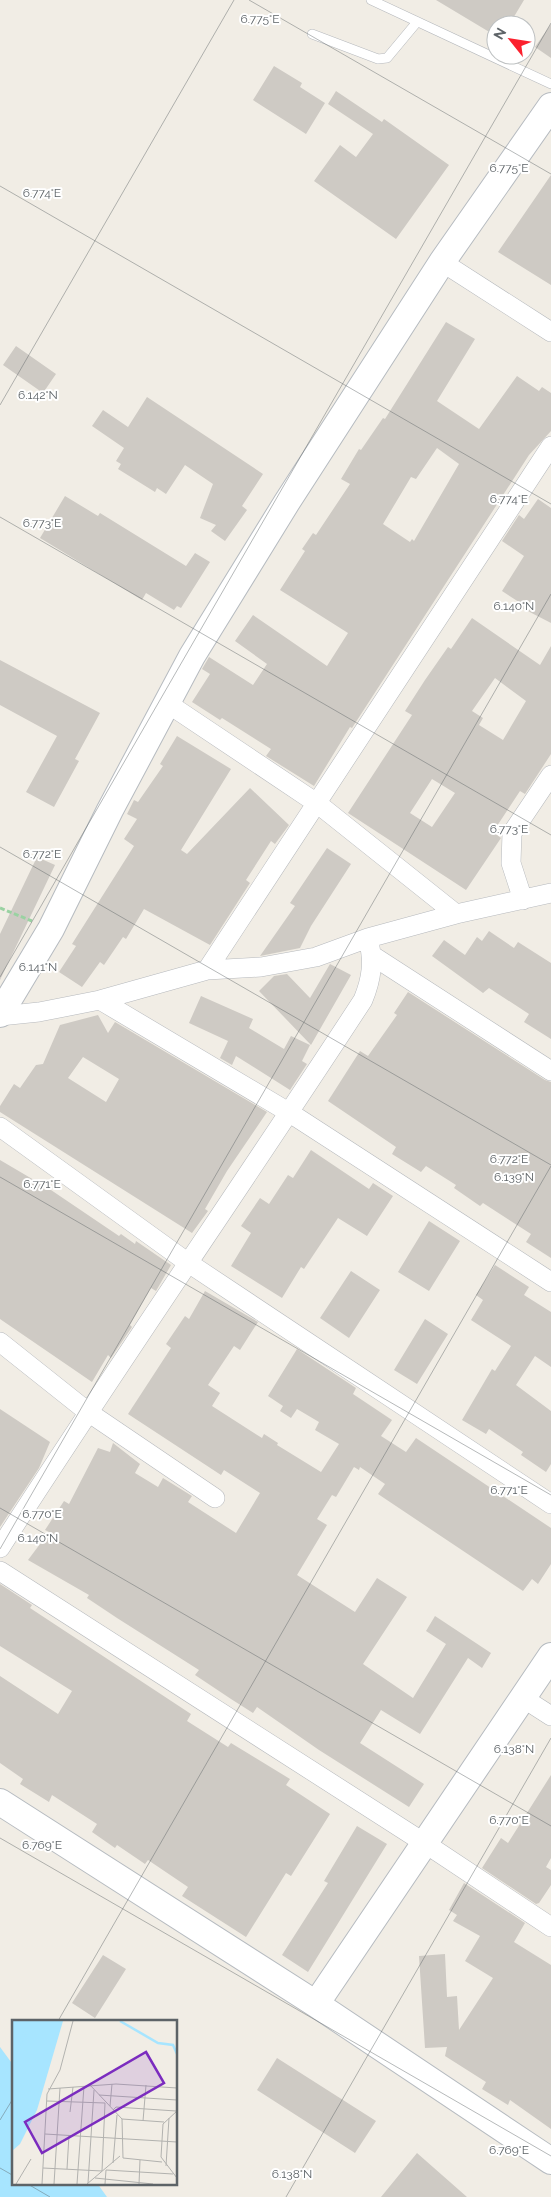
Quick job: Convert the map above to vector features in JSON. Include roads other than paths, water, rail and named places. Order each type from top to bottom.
[{"type":"street","points":[[0,1015],[51,929],[110,810],[192,656],[287,502],[442,262],[551,106]]},
{"type":"street","points":[[442,262],[551,332]]},
{"type":"street","points":[[207,970],[318,804],[551,446]]},
{"type":"street","points":[[167,703],[318,804],[456,914]]},
{"type":"street","points":[[523,900],[511,863],[512,833],[551,775]]},
{"type":"street","points":[[0,1015],[39,1012],[100,1000],[207,970],[262,967],[316,957],[368,938],[456,914],[551,894]]},
{"type":"street","points":[[0,1548],[187,1262],[290,1113],[363,1000],[371,981],[373,956],[368,938]]},
{"type":"street","points":[[373,956],[551,1071]]},
{"type":"street","points":[[100,1000],[290,1113],[551,1282]]},
{"type":"street","points":[[0,1127],[187,1262],[551,1504]]},
{"type":"street","points":[[0,1342],[88,1412],[214,1498]]},
{"type":"street","points":[[0,1571],[426,1844],[551,1927]]},
{"type":"street","points":[[316,2004],[426,1844],[551,1656]]},
{"type":"street","points":[[523,1698],[551,1716]]},
{"type":"street","points":[[0,1802],[316,2004],[551,2161]]},
{"type":"lane","points":[[371,0],[551,84]]},
{"type":"lane","points":[[312,34],[378,60],[387,58],[417,22]]},
{"type":"water","points":[[0,2047],[12,2063],[12,2184],[98,2184],[107,2197],[0,2197]]}]
